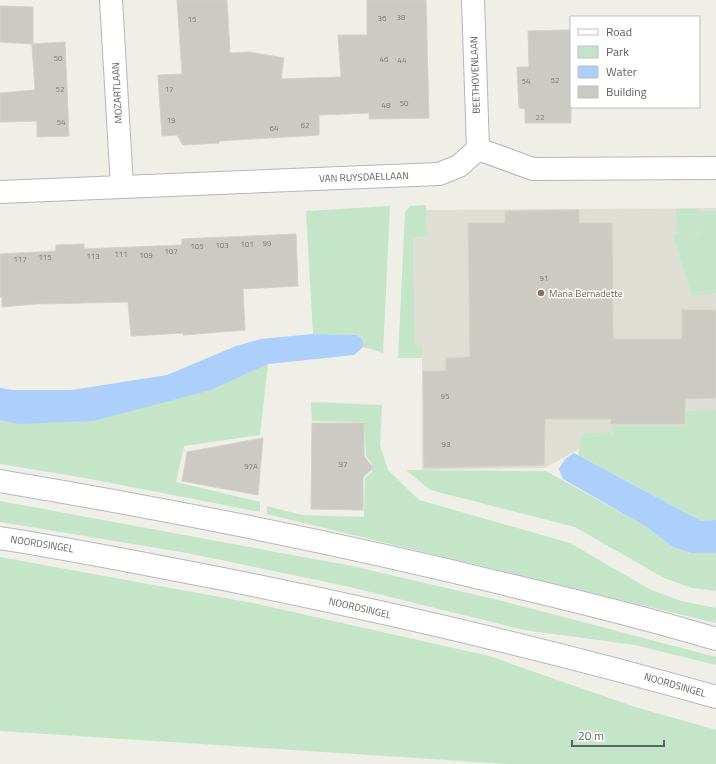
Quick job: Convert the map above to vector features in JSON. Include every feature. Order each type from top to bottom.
[{"type":"main road","name":"MOZARTLAAN","points":[[111,0],[122,187]]},
{"type":"main road","name":"BEETHOVENLAAN","points":[[473,0],[478,149]]},
{"type":"main road","name":"VAN RUYSDAELLAAN","points":[[0,192],[439,174],[459,166],[478,149]]},
{"type":"main road","points":[[478,149],[533,169],[716,168]]},
{"type":"main road","points":[[0,481],[288,535],[441,568],[648,619],[716,639]]},
{"type":"main road","name":"NOORDSINGEL","points":[[0,538],[72,549],[333,602],[596,663],[716,697]]},
{"type":"shaded area","points":[[716,208],[716,509],[586,445],[545,468],[422,470],[422,346],[415,346],[413,238],[427,237],[426,210]]},
{"type":"green space","points":[[426,205],[427,237],[413,238],[415,345],[422,346],[422,358],[398,358],[405,212],[410,206]]},
{"type":"green space","points":[[390,206],[383,353],[363,347],[363,340],[357,335],[313,334],[306,211]]},
{"type":"green space","points":[[676,209],[698,209],[698,234],[677,235]]},
{"type":"green space","points":[[698,211],[716,211],[716,293],[692,296],[673,235],[699,235]]},
{"type":"green space","points":[[268,364],[260,435],[184,446],[176,482],[260,502],[260,512],[85,478],[0,464],[0,420],[17,424],[211,390]]},
{"type":"green space","points":[[311,402],[382,405],[380,445],[388,470],[419,500],[570,543],[649,589],[681,601],[716,608],[716,623],[267,514],[267,506],[302,515],[364,517],[365,478],[372,472],[372,464],[366,456],[364,422],[312,421]]},
{"type":"green space","points":[[716,410],[716,520],[701,521],[578,455],[582,434],[610,432],[612,437],[612,426],[686,426],[686,411]]},
{"type":"green space","points":[[406,470],[546,471],[645,526],[673,547],[691,553],[716,553],[716,591],[692,588],[664,578],[575,527],[430,490]]},
{"type":"green space","points":[[0,501],[352,566],[502,601],[716,657],[716,665],[635,645],[524,630],[346,586],[187,553],[0,522]]},
{"type":"green space","points":[[0,557],[253,603],[489,656],[635,707],[716,730],[716,764],[509,764],[0,731]]},
{"type":"water","points":[[313,334],[357,335],[363,340],[363,347],[354,355],[268,364],[211,390],[93,421],[17,424],[0,420],[0,388],[12,390],[72,390],[167,375],[236,346],[261,339]]},
{"type":"water","points":[[574,453],[701,521],[716,520],[716,553],[691,553],[673,547],[645,526],[563,479],[559,469],[565,459]]},
{"type":"building","points":[[177,0],[227,0],[230,53],[249,52],[284,58],[281,79],[341,77],[338,35],[367,35],[367,0],[426,0],[429,118],[369,119],[369,113],[319,115],[319,135],[219,141],[219,143],[183,145],[177,135],[162,136],[158,75],[182,74]]},
{"type":"building","points":[[0,6],[33,7],[33,44],[0,42]]},
{"type":"building","points":[[570,30],[571,123],[525,123],[525,109],[519,108],[517,67],[529,67],[528,31]]},
{"type":"building","points":[[65,42],[69,136],[37,137],[37,121],[0,122],[0,93],[35,90],[32,44]]},
{"type":"building","points":[[579,210],[579,223],[612,223],[613,339],[682,339],[682,310],[716,310],[716,398],[685,399],[685,424],[611,424],[611,419],[545,419],[544,465],[424,468],[423,371],[446,371],[446,358],[470,357],[468,223],[505,223],[505,211]]},
{"type":"building","points":[[296,234],[298,286],[243,289],[245,330],[183,335],[183,333],[131,336],[128,302],[35,304],[2,307],[2,297],[0,297],[0,254],[56,251],[56,245],[84,244],[84,249],[182,245],[182,239]]},
{"type":"building","points":[[312,423],[364,423],[364,456],[373,468],[363,477],[363,510],[311,509]]},
{"type":"building","points":[[263,438],[258,495],[182,481],[187,452]]},
{"type":"place","name":"Maria Bernadette","points":[[541,293]]}]
